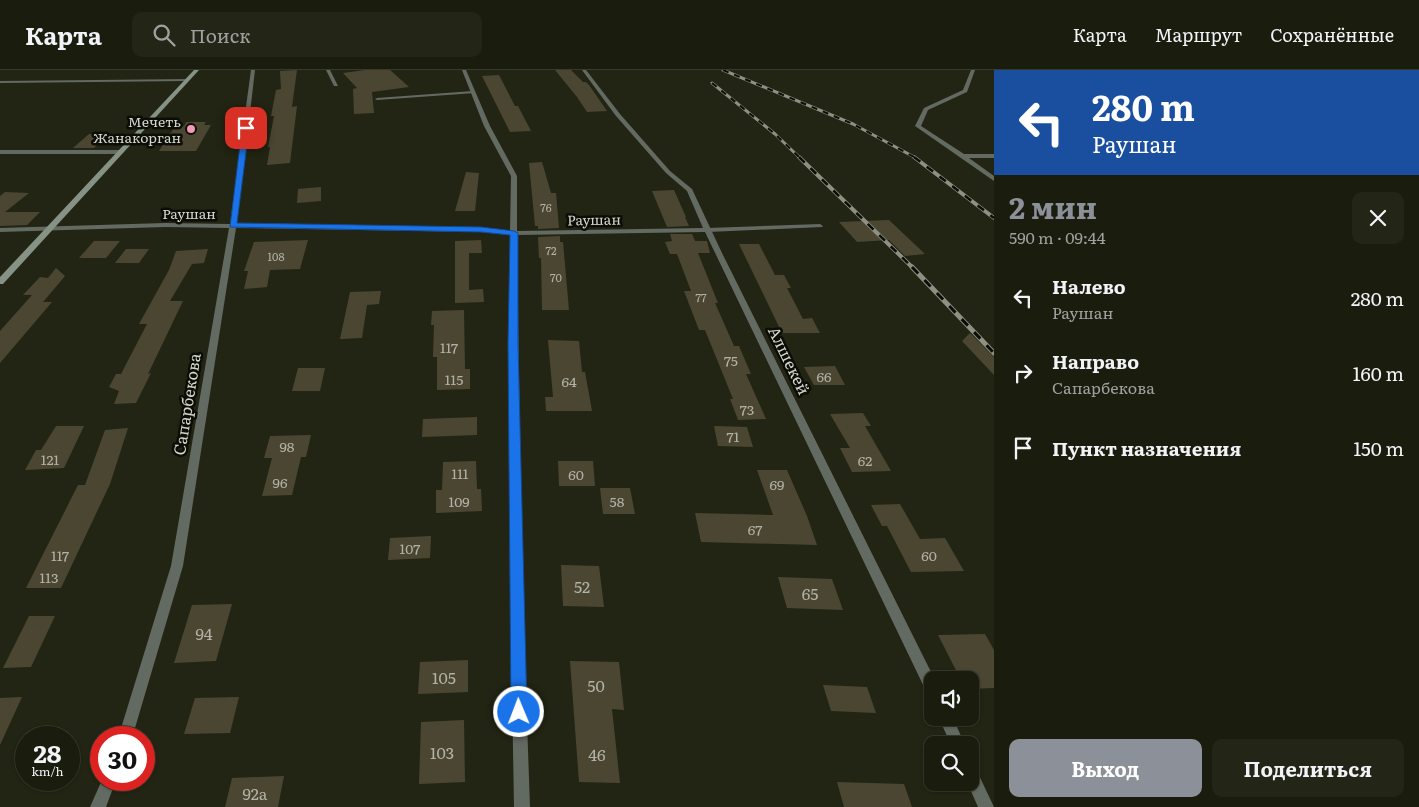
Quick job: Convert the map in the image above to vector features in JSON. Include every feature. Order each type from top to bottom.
[{"type":"main road","points":[[0,282],[197,70]]},
{"type":"street","name":"Сапарбекова","points":[[129,726],[176,566],[233,225],[253,70]]},
{"type":"street","points":[[464,70],[487,126],[514,176],[513,325],[516,578],[522,807]]},
{"type":"street","name":"Алшекей","points":[[584,70],[618,115],[668,172],[690,190],[924,672]]},
{"type":"street","points":[[973,70],[966,91],[926,109],[918,126],[963,156],[994,180]]},
{"type":"street","points":[[0,82],[188,80]]},
{"type":"street","points":[[0,152],[121,152]]},
{"type":"street","points":[[963,156],[994,156]]},
{"type":"street","name":"Раушан","points":[[0,230],[233,225],[481,230],[514,233],[708,230]]},
{"type":"street","points":[[98,807],[105,791]]},
{"type":"street","points":[[979,791],[986,807]]},
{"type":"lane","points":[[328,70],[336,85]]},
{"type":"lane","points":[[377,99],[473,92]]},
{"type":"lane","points":[[708,230],[820,226]]},
{"type":"building","points":[[297,70],[292,107],[297,106],[290,163],[267,165],[270,147],[268,147],[274,116],[271,116],[276,90],[281,89],[280,71]]},
{"type":"building","points":[[365,70],[390,70],[409,87],[372,92],[374,113],[354,114],[353,89],[357,88],[343,73]]},
{"type":"building","points":[[555,70],[571,70],[583,82],[589,85],[607,111],[587,112]]},
{"type":"building","points":[[499,75],[531,131],[510,132],[482,76]]},
{"type":"building","points":[[186,122],[206,122],[204,125],[211,125],[196,151],[159,151],[174,128],[184,126]]},
{"type":"building","points":[[89,134],[108,134],[94,148],[73,148]]},
{"type":"building","points":[[542,162],[551,193],[556,193],[559,228],[538,229],[538,226],[535,226],[529,163]]},
{"type":"building","points":[[466,172],[479,173],[475,211],[455,211]]},
{"type":"building","points":[[321,187],[321,201],[297,203],[298,189]]},
{"type":"building","points":[[674,190],[689,226],[667,227],[652,191]]},
{"type":"building","points":[[5,192],[29,193],[5,212],[40,212],[27,225],[0,226],[0,196]]},
{"type":"building","points":[[889,220],[925,254],[905,256],[889,240],[857,242],[839,222]]},
{"type":"building","points":[[670,234],[692,234],[695,241],[707,241],[710,253],[698,253],[718,303],[715,303],[734,346],[739,346],[751,374],[746,374],[766,419],[738,420],[730,399],[733,399],[705,330],[699,330],[684,291],[691,291],[677,254],[670,254],[665,242],[672,241]]},
{"type":"building","points":[[560,236],[560,242],[563,242],[569,310],[542,310],[541,258],[539,258],[538,237]]},
{"type":"building","points":[[308,240],[300,269],[270,270],[267,287],[244,289],[248,271],[244,271],[254,242]]},
{"type":"building","points":[[481,240],[482,253],[469,253],[469,290],[483,289],[484,302],[455,303],[455,241]]},
{"type":"building","points":[[94,241],[120,241],[106,258],[79,258]]},
{"type":"building","points":[[739,244],[759,244],[775,275],[784,275],[791,288],[787,288],[803,319],[812,318],[820,333],[782,333]]},
{"type":"building","points":[[126,249],[149,249],[139,263],[115,263]]},
{"type":"building","points":[[208,249],[204,263],[192,264],[170,301],[183,301],[136,403],[114,404],[119,391],[109,387],[116,374],[121,374],[147,324],[139,324],[169,270],[176,251]]},
{"type":"building","points":[[56,268],[65,276],[43,302],[52,302],[0,363],[0,331],[32,295],[23,295],[40,277],[48,278]]},
{"type":"building","points":[[381,291],[379,304],[367,305],[362,338],[340,339],[350,292]]},
{"type":"building","points":[[464,310],[465,369],[470,369],[470,389],[437,390],[437,357],[433,357],[434,325],[431,325],[432,311]]},
{"type":"building","points":[[970,333],[994,357],[994,375],[962,341]]},
{"type":"building","points":[[548,340],[579,341],[582,372],[585,372],[592,411],[546,411],[545,397],[553,397]]},
{"type":"building","points":[[835,366],[845,385],[814,385],[804,367]]},
{"type":"building","points":[[298,368],[325,368],[320,391],[292,391]]},
{"type":"building","points":[[863,413],[871,426],[865,426],[891,471],[852,472],[840,448],[850,448],[830,414]]},
{"type":"building","points":[[477,417],[477,435],[422,437],[423,419]]},
{"type":"building","points":[[56,426],[84,426],[64,468],[25,470],[36,450],[41,450]]},
{"type":"building","points":[[714,426],[747,427],[753,447],[718,446]]},
{"type":"building","points":[[128,428],[110,484],[61,588],[26,588],[78,485],[85,485],[105,430]]},
{"type":"building","points":[[311,435],[306,457],[301,457],[292,495],[262,496],[272,458],[264,458],[270,436]]},
{"type":"building","points":[[476,461],[477,489],[481,489],[482,511],[436,513],[436,490],[442,490],[443,462]]},
{"type":"building","points":[[558,461],[593,461],[595,486],[559,486]]},
{"type":"building","points":[[757,470],[787,470],[817,545],[701,542],[695,513],[773,515]]},
{"type":"building","points":[[600,488],[630,488],[635,514],[603,514]]},
{"type":"building","points":[[900,504],[920,539],[945,538],[964,571],[911,572],[887,526],[882,526],[871,505]]},
{"type":"building","points":[[431,536],[430,558],[388,560],[390,538]]},
{"type":"building","points":[[561,565],[599,566],[604,607],[563,606]]},
{"type":"building","points":[[778,577],[832,579],[843,610],[787,608]]},
{"type":"building","points":[[232,604],[216,661],[174,663],[192,605]]},
{"type":"building","points":[[29,616],[55,616],[31,667],[3,668]]},
{"type":"building","points":[[985,634],[994,650],[994,688],[979,689],[979,671],[956,671],[938,635]]},
{"type":"building","points":[[468,660],[468,692],[418,694],[420,662]]},
{"type":"building","points":[[570,661],[619,662],[624,710],[612,709],[620,783],[579,782]]},
{"type":"building","points":[[823,685],[867,687],[876,713],[831,711]]},
{"type":"building","points":[[22,697],[0,745],[0,698]]},
{"type":"building","points":[[239,697],[230,733],[184,734],[195,698]]},
{"type":"building","points":[[464,720],[465,782],[419,784],[421,722]]},
{"type":"building","points":[[284,776],[278,807],[225,807],[232,778]]},
{"type":"building","points":[[837,782],[904,784],[912,807],[844,807]]},
{"type":"railway","points":[[723,70],[853,124],[916,158]]},
{"type":"railway","points":[[712,83],[775,134],[800,158]]},
{"type":"railway","points":[[799,157],[912,267]]},
{"type":"railway","points":[[914,157],[994,218]]},
{"type":"railway","points":[[912,267],[994,353]]},
{"type":"place","name":"Мечеть Жанакорган","points":[[191,129]]},
{"type":"route","points":[[246,128],[233,225],[481,230],[514,233],[513,344],[519,712]]}]
